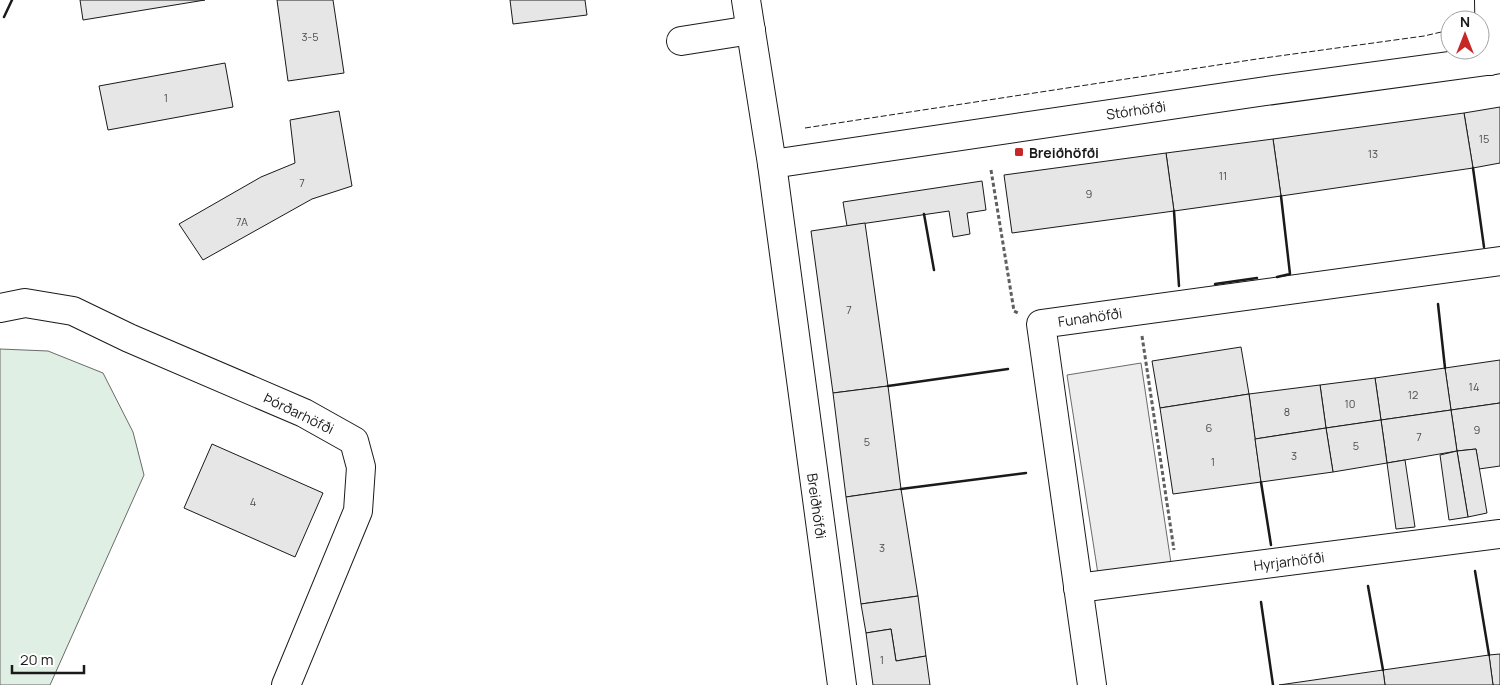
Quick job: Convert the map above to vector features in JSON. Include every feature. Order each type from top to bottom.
[{"type":"street","name":"Breiðhöfði","points":[[746,0],[772,164],[842,685]]},
{"type":"street","points":[[1489,0],[1495,60]]},
{"type":"street","points":[[681,41],[751,30]]},
{"type":"street","name":"Stórhöfði","points":[[772,164],[1259,92],[1495,60]]},
{"type":"street","name":"Funahöfði","points":[[1092,685],[1041,324],[1500,261]]},
{"type":"street","name":"Þórðarhöfði","points":[[0,308],[25,303],[72,311],[129,338],[304,413],[354,441],[361,467],[358,511],[286,685]]},
{"type":"street","name":"Hyrjarhöfði","points":[[1078,588],[1500,534]]},
{"type":"path","points":[[991,170],[1014,311],[1041,324]]},
{"type":"path","points":[[1138,311],[1178,576]]},
{"type":"green space","points":[[0,349],[48,351],[103,373],[133,432],[144,475],[50,685],[0,685]]},
{"type":"shaded area","points":[[1141,363],[1171,563],[1098,574],[1067,375]]},
{"type":"building","points":[[80,0],[205,0],[83,20]]},
{"type":"building","points":[[277,0],[333,0],[344,73],[288,81]]},
{"type":"building","points":[[510,0],[585,0],[587,15],[513,24]]},
{"type":"building","points":[[225,63],[233,107],[108,130],[99,86]]},
{"type":"building","points":[[1500,107],[1500,163],[1473,168],[1464,113]]},
{"type":"building","points":[[339,111],[352,186],[312,199],[203,260],[179,224],[261,177],[295,163],[290,120]]},
{"type":"building","points":[[1464,113],[1473,168],[1281,196],[1273,139]]},
{"type":"building","points":[[1273,139],[1281,196],[1174,211],[1166,153]]},
{"type":"building","points":[[1166,153],[1174,211],[1012,233],[1004,175]]},
{"type":"building","points":[[982,181],[986,210],[967,213],[970,234],[953,237],[949,211],[847,226],[843,202]]},
{"type":"building","points":[[865,223],[888,386],[833,393],[811,231]]},
{"type":"building","points":[[1241,347],[1249,394],[1160,408],[1152,361]]},
{"type":"building","points":[[1500,360],[1500,403],[1451,410],[1445,368]]},
{"type":"building","points":[[1445,368],[1451,410],[1381,420],[1375,378]]},
{"type":"building","points":[[1375,378],[1381,420],[1326,428],[1320,385]]},
{"type":"building","points":[[1320,385],[1326,428],[1255,439],[1249,394]]},
{"type":"building","points":[[888,386],[901,489],[846,497],[833,393]]},
{"type":"building","points":[[1249,394],[1261,482],[1173,494],[1160,408]]},
{"type":"building","points":[[1500,403],[1500,466],[1479,469],[1476,449],[1457,451],[1451,410]]},
{"type":"building","points":[[1451,410],[1457,451],[1387,463],[1381,420]]},
{"type":"building","points":[[1381,420],[1387,463],[1333,472],[1326,428]]},
{"type":"building","points":[[1326,428],[1333,472],[1261,482],[1255,439]]},
{"type":"building","points":[[212,444],[323,493],[295,557],[184,508]]},
{"type":"building","points":[[1476,449],[1487,513],[1468,517],[1457,451]]},
{"type":"building","points":[[1457,451],[1468,517],[1449,520],[1440,455]]},
{"type":"building","points":[[1405,460],[1415,527],[1396,529],[1387,463]]},
{"type":"building","points":[[901,489],[918,596],[861,604],[846,497]]},
{"type":"building","points":[[918,596],[926,656],[896,661],[891,629],[866,633],[861,604]]},
{"type":"building","points":[[891,629],[896,661],[926,656],[930,685],[873,685],[866,633]]},
{"type":"building","points":[[1500,654],[1500,685],[1493,685],[1489,655]]},
{"type":"building","points":[[1489,655],[1493,685],[1385,685],[1383,670]]},
{"type":"building","points":[[1383,670],[1385,685],[1279,685]]},
{"type":"fence","points":[[805,128],[1440,32]]},
{"type":"wall","points":[[4,17],[12,0]]},
{"type":"wall","points":[[1473,168],[1484,247]]},
{"type":"wall","points":[[1277,277],[1290,274],[1281,196]]},
{"type":"wall","points":[[1174,211],[1179,286]]},
{"type":"wall","points":[[924,214],[934,270]]},
{"type":"wall","points":[[1215,284],[1257,278]]},
{"type":"wall","points":[[1438,304],[1445,368]]},
{"type":"wall","points":[[888,386],[1008,369]]},
{"type":"wall","points":[[901,489],[1026,473]]},
{"type":"wall","points":[[1261,482],[1271,545]]},
{"type":"wall","points":[[1475,571],[1489,655]]},
{"type":"wall","points":[[1368,586],[1383,670]]},
{"type":"wall","points":[[1261,602],[1273,685]]},
{"type":"place","name":"Breiðhöfði","points":[[1019,152]]}]
